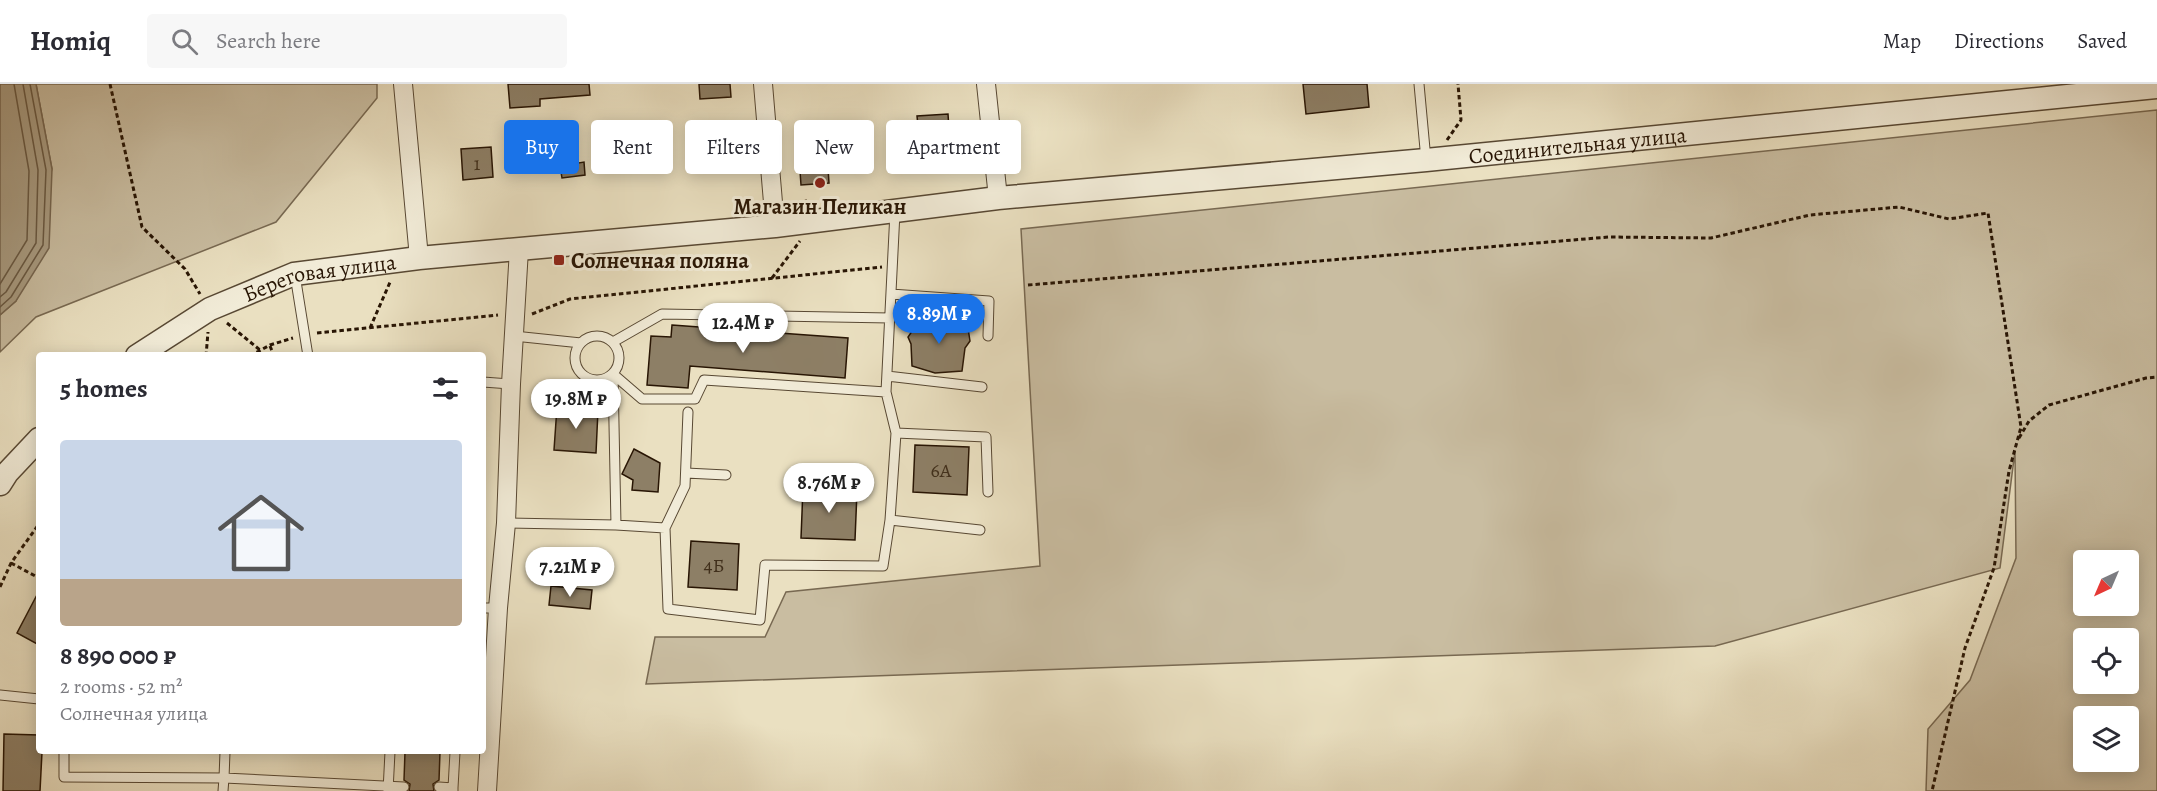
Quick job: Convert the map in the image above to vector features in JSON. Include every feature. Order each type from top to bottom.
[{"type":"street","points":[[403,84],[410,259]]},
{"type":"street","points":[[763,84],[775,226]]},
{"type":"street","points":[[986,84],[998,198]]},
{"type":"street","name":"Соединительная улица","points":[[775,226],[998,198],[1426,160],[2157,87]]},
{"type":"street","name":"Береговая улица","points":[[143,352],[210,309],[294,274],[410,259],[775,226]]},
{"type":"street","points":[[488,791],[490,608],[506,523],[514,336],[523,314],[519,249]]},
{"type":"street","points":[[0,484],[7,473],[36,443]]},
{"type":"lane","points":[[1419,84],[1426,160]]},
{"type":"lane","points":[[688,412],[685,486],[665,528],[668,609],[760,620],[765,564],[883,566],[890,520],[896,433],[886,392],[895,211]]},
{"type":"lane","points":[[294,274],[308,352]]},
{"type":"lane","points":[[891,294],[989,301],[988,336]]},
{"type":"lane","points":[[613,342],[662,314],[890,318]]},
{"type":"lane","points":[[514,336],[581,343],[597,335],[613,342],[620,358],[614,374],[616,525]]},
{"type":"lane","points":[[581,343],[574,359],[581,375],[598,381],[614,374]]},
{"type":"lane","points":[[614,374],[642,399],[695,399],[704,380],[886,392]]},
{"type":"lane","points":[[887,376],[982,387]]},
{"type":"lane","points":[[486,382],[511,384]]},
{"type":"lane","points":[[896,433],[986,437],[988,492]]},
{"type":"lane","points":[[686,473],[726,475]]},
{"type":"lane","points":[[890,520],[980,530]]},
{"type":"lane","points":[[506,523],[665,528]]},
{"type":"lane","points":[[0,695],[36,699]]},
{"type":"lane","points":[[64,754],[64,777],[224,778],[404,787]]},
{"type":"lane","points":[[223,791],[225,754]]},
{"type":"lane","points":[[388,788],[390,754]]},
{"type":"lane","points":[[439,787],[453,790],[455,754]]},
{"type":"path","points":[[110,84],[142,227],[185,269],[210,309],[260,350]]},
{"type":"path","points":[[1028,285],[1609,237],[1712,238],[1810,215],[1899,207],[1949,219],[1988,213],[2021,427],[2009,471],[1994,568],[1965,648],[1932,791]]},
{"type":"path","points":[[370,328],[410,259]]},
{"type":"path","points":[[257,352],[270,345],[305,334],[523,314],[570,298],[892,266]]},
{"type":"path","points":[[270,345],[273,352]]},
{"type":"path","points":[[2016,445],[2029,421],[2049,405],[2157,377]]},
{"type":"path","points":[[0,587],[11,563],[36,528]]},
{"type":"path","points":[[11,563],[36,576]]},
{"type":"shaded area","points":[[36,84],[377,84],[377,98],[276,222],[36,317],[0,352],[0,315],[16,301],[52,169]]},
{"type":"shaded area","points":[[2157,110],[2157,791],[1926,791],[1928,729],[1970,680],[2016,558],[2015,451],[2000,568],[1715,646],[646,684],[655,637],[765,637],[786,592],[1040,566],[1021,229]]},
{"type":"water","points":[[0,84],[36,84],[52,169],[49,248],[16,301],[0,315]]},
{"type":"building","points":[[508,84],[589,84],[590,95],[540,99],[540,106],[510,108]]},
{"type":"building","points":[[699,84],[730,84],[731,97],[700,99]]},
{"type":"building","points":[[1303,84],[1367,84],[1369,107],[1306,114]]},
{"type":"building","points":[[948,114],[948,120],[917,120],[917,116]]},
{"type":"building","points":[[491,147],[493,177],[463,180],[461,149]]},
{"type":"building","points":[[584,162],[585,175],[562,178],[561,174],[579,174],[579,163]]},
{"type":"building","points":[[800,174],[828,174],[829,183],[801,185]]},
{"type":"building","points":[[917,318],[967,322],[970,341],[965,348],[962,371],[935,373],[912,366],[911,344],[908,337],[915,327]]},
{"type":"building","points":[[672,325],[848,338],[845,378],[690,366],[688,388],[647,385],[651,336],[671,337]]},
{"type":"building","points":[[557,407],[598,410],[596,453],[554,450]]},
{"type":"building","points":[[915,445],[969,447],[967,495],[913,492]]},
{"type":"building","points":[[634,449],[660,463],[658,492],[632,490],[633,480],[622,474]]},
{"type":"building","points":[[803,488],[857,491],[855,540],[801,538]]},
{"type":"building","points":[[691,541],[739,544],[737,590],[688,587]]},
{"type":"building","points":[[551,586],[592,590],[590,609],[549,605]]},
{"type":"building","points":[[36,597],[36,643],[17,633]]},
{"type":"building","points":[[4,734],[36,735],[36,754],[42,754],[40,791],[3,791]]},
{"type":"building","points":[[405,754],[440,754],[439,780],[433,784],[434,791],[409,791],[410,784],[404,780]]},
{"type":"place","name":"Магазин Пеликан","points":[[820,183]]},
{"type":"place","name":"Солнечная поляна","points":[[559,260]]}]
